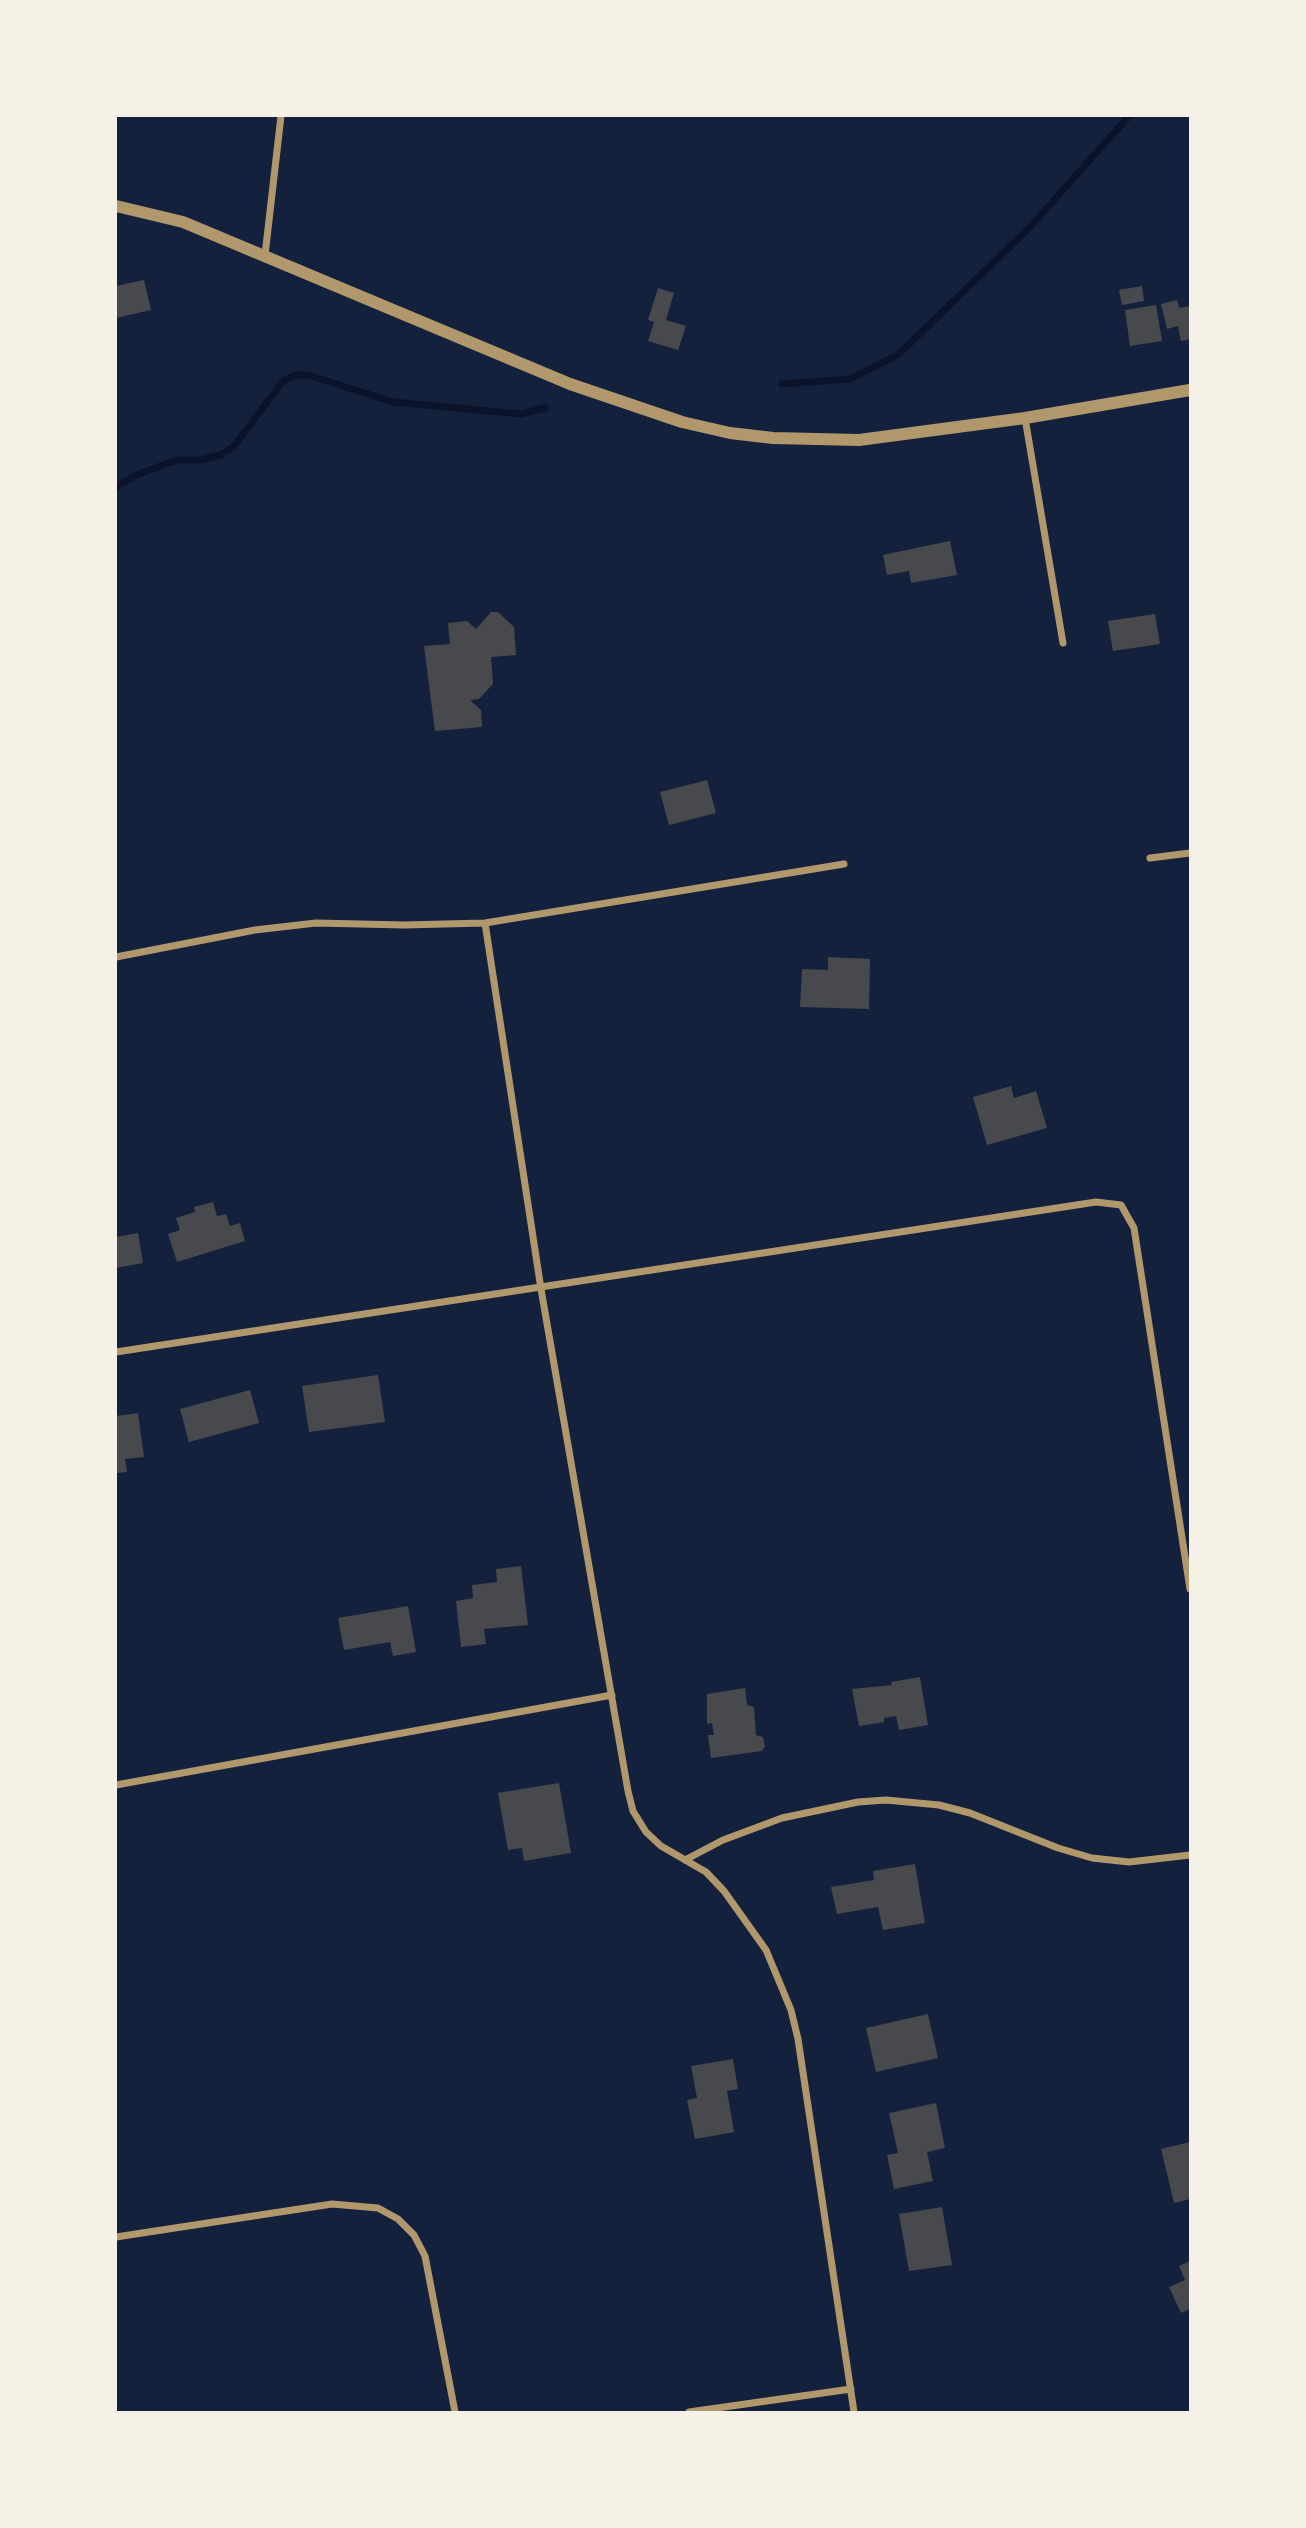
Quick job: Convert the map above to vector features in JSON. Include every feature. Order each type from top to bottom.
[{"type":"street","points":[[265,255],[281,116]]},
{"type":"street","points":[[116,206],[183,222],[570,383],[682,422],[730,433],[773,438],[859,440],[1025,418],[1191,390]]},
{"type":"street","points":[[1025,418],[1063,643]]},
{"type":"street","points":[[1150,858],[1191,853]]},
{"type":"street","points":[[116,957],[255,930],[316,923],[485,923],[844,864]]},
{"type":"street","points":[[485,923],[541,1289],[633,1811],[653,1839],[706,1872],[723,1891],[766,1950],[791,2010],[854,2413]]},
{"type":"street","points":[[116,1352],[1096,1202],[1121,1205],[1134,1228],[1191,1589]]},
{"type":"street","points":[[116,1785],[612,1696]]},
{"type":"street","points":[[685,1860],[723,1840],[782,1818],[858,1802],[886,1800],[939,1805],[970,1813],[1058,1848],[1092,1858],[1129,1862],[1191,1855]]},
{"type":"street","points":[[116,2237],[332,2204],[378,2208],[398,2219],[414,2235],[425,2256],[455,2413]]},
{"type":"street","points":[[689,2413],[851,2389]]},
{"type":"building","points":[[144,280],[151,310],[116,318],[116,286]]},
{"type":"building","points":[[1142,286],[1144,301],[1122,305],[1119,290]]},
{"type":"building","points":[[658,288],[674,293],[666,320],[686,326],[678,350],[648,341],[654,322],[648,320]]},
{"type":"building","points":[[1177,300],[1179,308],[1190,306],[1190,339],[1181,341],[1178,326],[1167,329],[1161,304]]},
{"type":"building","points":[[1156,305],[1162,341],[1130,346],[1125,310]]},
{"type":"building","points":[[950,541],[957,575],[911,583],[909,571],[887,575],[883,555]]},
{"type":"building","points":[[491,612],[498,612],[514,627],[516,655],[491,657],[493,684],[479,699],[470,700],[481,710],[482,727],[435,731],[424,646],[450,644],[448,623],[467,621],[476,629]]},
{"type":"building","points":[[1155,614],[1160,644],[1113,651],[1108,621]]},
{"type":"building","points":[[707,780],[716,813],[669,825],[660,792]]},
{"type":"building","points":[[828,957],[870,959],[869,1009],[800,1007],[802,969],[828,970]]},
{"type":"building","points":[[1011,1086],[1014,1098],[1036,1091],[1047,1128],[987,1145],[973,1097]]},
{"type":"building","points":[[213,1202],[217,1216],[226,1214],[230,1226],[240,1223],[245,1241],[177,1262],[168,1234],[180,1230],[176,1218],[195,1212],[194,1207]]},
{"type":"building","points":[[138,1233],[143,1263],[116,1268],[116,1237]]},
{"type":"building","points":[[378,1375],[385,1422],[309,1432],[302,1386]]},
{"type":"building","points":[[250,1390],[259,1423],[189,1442],[180,1409]]},
{"type":"building","points":[[138,1413],[144,1457],[125,1459],[127,1472],[116,1473],[116,1416]]},
{"type":"building","points":[[521,1566],[528,1625],[484,1629],[486,1644],[461,1647],[456,1601],[473,1598],[472,1585],[497,1582],[496,1569]]},
{"type":"building","points":[[408,1606],[416,1652],[393,1656],[390,1642],[344,1650],[338,1618]]},
{"type":"building","points":[[920,1677],[928,1725],[899,1730],[896,1716],[884,1718],[884,1722],[859,1726],[852,1689],[892,1685],[891,1682]]},
{"type":"building","points":[[745,1688],[747,1705],[754,1707],[756,1735],[763,1737],[765,1746],[762,1751],[711,1758],[708,1735],[714,1735],[712,1723],[707,1724],[707,1694]]},
{"type":"building","points":[[559,1783],[571,1853],[524,1861],[522,1848],[508,1850],[498,1793]]},
{"type":"building","points":[[915,1864],[925,1923],[883,1930],[878,1907],[837,1914],[831,1887],[874,1880],[873,1871]]},
{"type":"building","points":[[928,2014],[938,2058],[876,2072],[866,2028]]},
{"type":"building","points":[[733,2059],[738,2089],[727,2091],[734,2132],[695,2139],[687,2100],[697,2098],[691,2066]]},
{"type":"building","points":[[936,2103],[945,2148],[927,2152],[933,2181],[894,2189],[887,2155],[898,2153],[889,2113]]},
{"type":"building","points":[[1190,2142],[1190,2199],[1174,2203],[1161,2149]]},
{"type":"building","points":[[942,2207],[952,2265],[909,2271],[899,2214]]},
{"type":"building","points":[[1190,2261],[1190,2309],[1181,2313],[1169,2287],[1185,2280],[1179,2266]]},
{"type":"waterway","points":[[782,384],[850,379],[899,354],[1030,227],[1129,116]]},
{"type":"waterway","points":[[116,487],[136,475],[177,460],[201,460],[221,455],[234,446],[283,381],[296,375],[308,375],[393,402],[521,414],[545,408]]}]
